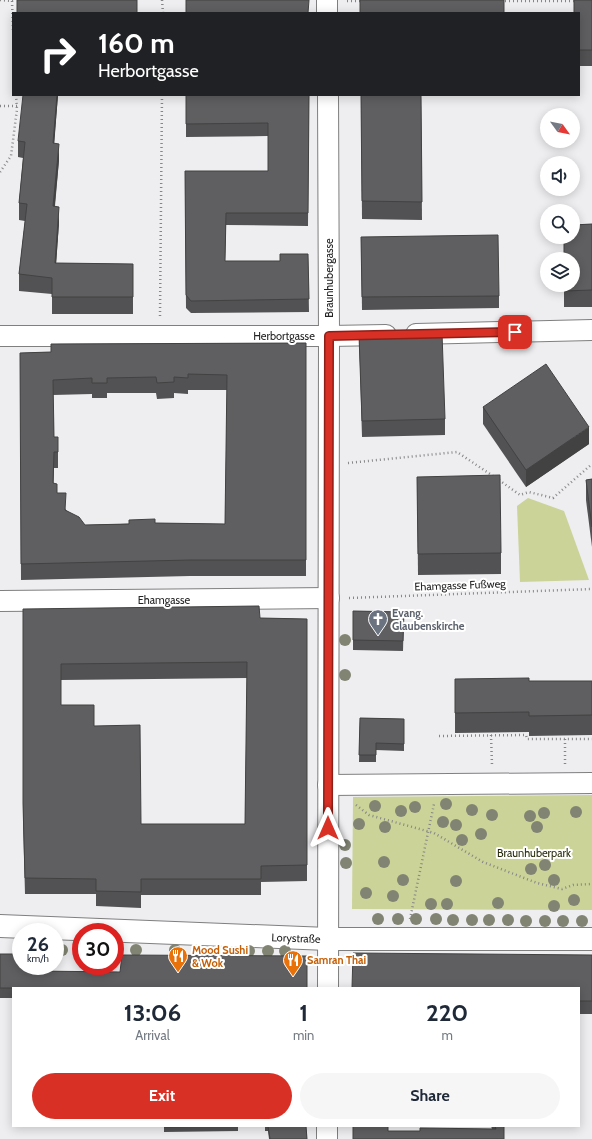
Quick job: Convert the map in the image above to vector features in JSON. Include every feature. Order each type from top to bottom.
[{"type":"street","name":"Braunhubergasse","points":[[328,96],[328,987]]},
{"type":"street","name":"Herbortgasse","points":[[0,336],[329,336],[592,330]]},
{"type":"street","name":"Ehamgasse","points":[[0,601],[329,598]]},
{"type":"street","points":[[328,785],[592,783]]},
{"type":"street","name":"Lorystraße","points":[[0,926],[328,939],[592,939]]},
{"type":"street","points":[[327,1127],[327,1139]]},
{"type":"path","points":[[0,0],[12,1],[12,12]]},
{"type":"path","points":[[162,0],[163,12]]},
{"type":"path","points":[[327,5],[367,1]]},
{"type":"path","points":[[501,1],[579,1]]},
{"type":"path","points":[[0,172],[11,156],[17,106],[16,96]]},
{"type":"path","points":[[160,336],[162,96]]},
{"type":"path","points":[[0,106],[17,106]]},
{"type":"path","points":[[329,464],[457,452],[520,495],[529,492],[553,498],[592,464]]},
{"type":"path","name":"Ehamgasse Fußweg","points":[[329,598],[592,589]]},
{"type":"path","points":[[491,735],[492,784]]},
{"type":"path","points":[[439,736],[526,735],[527,740],[592,739]]},
{"type":"path","points":[[407,939],[412,904],[429,832],[438,784]]},
{"type":"path","points":[[328,785],[369,815],[434,833],[483,862],[537,883],[562,889],[573,885],[592,884]]},
{"type":"green space","points":[[528,498],[564,511],[589,580],[520,582],[517,506]]},
{"type":"green space","name":"Braunhuberpark","points":[[592,795],[592,910],[352,909],[353,797]]},
{"type":"building","points":[[17,0],[137,0],[137,12],[17,12]]},
{"type":"building","points":[[186,0],[309,0],[308,12],[186,12]]},
{"type":"building","points":[[360,0],[504,0],[504,12],[360,12]]},
{"type":"building","points":[[574,0],[592,0],[592,50],[580,50],[580,12],[574,12]]},
{"type":"building","points":[[23,96],[57,96],[53,143],[59,144],[53,206],[59,207],[55,263],[133,264],[133,297],[52,297],[52,278],[19,274],[27,204],[19,203],[25,142],[18,141]]},
{"type":"building","points":[[186,96],[309,96],[308,213],[226,213],[225,261],[280,261],[280,254],[308,254],[309,299],[191,301],[186,295],[185,171],[268,171],[268,123],[186,124]]},
{"type":"building","points":[[361,96],[421,96],[422,202],[362,201]]},
{"type":"building","points":[[592,224],[592,290],[580,290],[580,252],[564,252],[564,244],[580,244],[580,225]]},
{"type":"building","points":[[498,235],[499,296],[362,297],[361,237]]},
{"type":"building","points":[[442,333],[445,419],[362,421],[359,335]]},
{"type":"building","points":[[306,343],[306,560],[190,560],[21,564],[20,353],[51,352],[51,344]],"holes":[[[188,374],[227,375],[225,524],[155,523],[155,519],[129,520],[129,524],[85,525],[79,517],[65,510],[66,493],[57,493],[57,484],[53,483],[54,452],[58,452],[58,437],[54,437],[53,380],[92,378],[92,383],[107,383],[107,378],[156,377],[157,383],[174,382],[174,377],[188,378]]]},
{"type":"building","points":[[546,364],[589,427],[526,470],[483,407]]},
{"type":"building","points":[[500,475],[501,553],[418,554],[417,477]]},
{"type":"building","points":[[592,479],[592,527],[586,480]]},
{"type":"building","points":[[259,606],[260,618],[307,619],[307,865],[261,866],[261,879],[141,879],[141,892],[96,891],[96,879],[25,878],[23,803],[23,609]],"holes":[[[247,662],[245,824],[141,824],[140,725],[94,726],[94,705],[61,705],[61,664]]]},
{"type":"building","name":"Evang. Glaubenskirche","points":[[353,611],[404,612],[403,641],[353,640]]},
{"type":"building","points":[[529,678],[529,681],[592,681],[592,715],[529,716],[529,712],[455,713],[455,679]]},
{"type":"building","points":[[360,718],[404,719],[404,744],[376,743],[376,755],[359,755]]},
{"type":"building","points":[[353,953],[592,955],[592,1001],[580,1001],[580,987],[352,987]]},
{"type":"building","points":[[0,954],[12,954],[12,975],[64,975],[64,971],[72,971],[72,975],[124,975],[124,955],[307,956],[307,987],[0,988]]},
{"type":"building","points":[[268,1127],[306,1127],[307,1139],[270,1139]]},
{"type":"building","points":[[353,1127],[388,1127],[388,1131],[420,1131],[420,1128],[496,1129],[495,1127],[504,1127],[504,1139],[353,1139]]},
{"type":"place","name":"Evang. Glaubenskirche","points":[[378,636]]},
{"type":"place","name":"Mood Sushi & Wok","points":[[178,973]]},
{"type":"place","name":"Samran Thai","points":[[293,977]]},
{"type":"route","points":[[328,828],[329,336],[515,332]]}]
